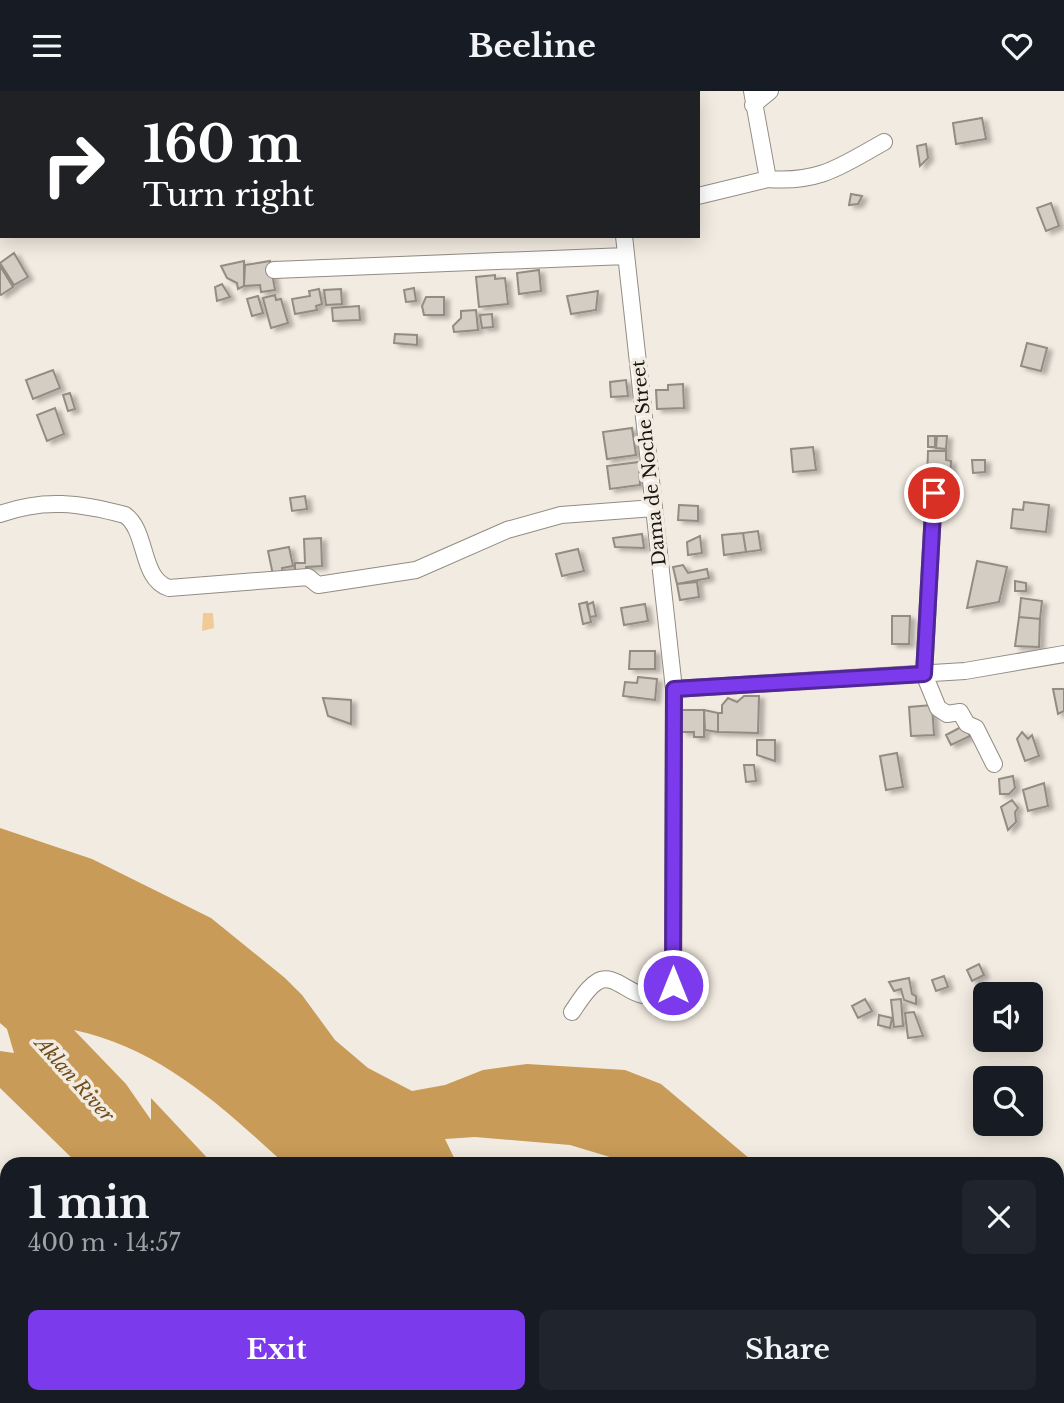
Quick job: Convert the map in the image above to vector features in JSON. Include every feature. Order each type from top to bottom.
[{"type":"street","points":[[768,179],[752,98],[770,91]]},
{"type":"street","points":[[700,196],[768,179],[810,179],[842,166],[884,142]]},
{"type":"street","name":"Dama de Noche Street","points":[[572,1011],[594,983],[603,979],[617,982],[643,995],[658,994],[673,985],[674,689],[624,238]]},
{"type":"street","points":[[274,270],[626,256]]},
{"type":"street","points":[[934,493],[924,674],[938,708],[947,714],[960,712],[967,724],[976,728],[994,764]]},
{"type":"street","points":[[0,514],[29,503],[51,501],[125,515],[135,527],[157,581],[169,588],[308,577],[318,585],[406,573],[507,530],[561,515],[654,508]]},
{"type":"street","points":[[674,689],[965,671],[1064,654]]},
{"type":"shaded area","points":[[203,613],[213,613],[214,628],[202,631]]},
{"type":"water","name":"Aklan River","points":[[0,828],[92,859],[211,918],[285,978],[302,995],[335,1040],[368,1068],[412,1091],[445,1085],[483,1070],[527,1064],[625,1070],[661,1084],[748,1157],[610,1157],[570,1145],[475,1137],[445,1139],[454,1157],[277,1157],[213,1101],[162,1065],[105,1039],[74,1030],[126,1084],[151,1120],[151,1098],[206,1157],[71,1157],[0,1088],[0,1051],[14,1053],[7,1029],[0,1023]]},
{"type":"building","points":[[982,118],[986,139],[956,144],[953,123]]},
{"type":"building","points":[[926,144],[928,158],[920,166],[917,146]]},
{"type":"building","points":[[851,194],[862,196],[858,204],[849,205]]},
{"type":"building","points":[[1051,203],[1059,226],[1046,231],[1037,208]]},
{"type":"building","points":[[14,253],[28,277],[14,285],[0,263]]},
{"type":"building","points":[[244,261],[244,286],[238,289],[237,283],[227,278],[221,266]]},
{"type":"building","points":[[270,261],[275,290],[261,292],[260,285],[244,286],[245,265]]},
{"type":"building","points":[[0,266],[13,287],[1,295],[0,294]]},
{"type":"building","points":[[539,270],[541,291],[519,294],[517,273]]},
{"type":"building","points":[[495,275],[495,279],[505,278],[508,304],[479,307],[476,277]]},
{"type":"building","points":[[222,284],[230,297],[217,301],[215,287]]},
{"type":"building","points":[[414,288],[416,301],[406,302],[404,290]]},
{"type":"building","points":[[319,289],[322,304],[316,306],[317,310],[295,314],[292,299],[310,296],[309,291]]},
{"type":"building","points":[[341,289],[342,304],[326,305],[324,290]]},
{"type":"building","points":[[598,291],[596,310],[571,314],[567,296]]},
{"type":"building","points":[[275,295],[276,300],[281,299],[288,323],[271,328],[263,298]]},
{"type":"building","points":[[258,296],[263,313],[252,316],[247,299]]},
{"type":"building","points":[[426,297],[444,297],[444,315],[424,315],[422,306]]},
{"type":"building","points":[[359,306],[360,320],[333,321],[332,308]]},
{"type":"building","points":[[476,310],[478,330],[454,332],[453,326],[461,318],[461,311]]},
{"type":"building","points":[[492,314],[493,327],[482,328],[480,315]]},
{"type":"building","points":[[395,334],[417,335],[417,345],[394,343]]},
{"type":"building","points":[[1027,343],[1047,348],[1041,371],[1021,366]]},
{"type":"building","points":[[53,370],[60,388],[33,399],[26,380]]},
{"type":"building","points":[[626,380],[628,396],[611,397],[610,382]]},
{"type":"building","points":[[683,384],[684,408],[657,409],[656,390],[668,390],[668,385]]},
{"type":"building","points":[[70,393],[75,409],[68,411],[63,395]]},
{"type":"building","points":[[55,408],[64,434],[47,441],[37,415]]},
{"type":"building","points":[[632,428],[636,455],[607,459],[603,432]]},
{"type":"building","points":[[928,436],[935,436],[935,447],[928,447]]},
{"type":"building","points":[[937,436],[947,436],[946,449],[936,448]]},
{"type":"building","points":[[813,447],[816,470],[793,472],[791,449]]},
{"type":"building","points":[[928,451],[946,451],[946,460],[951,461],[950,482],[927,481]]},
{"type":"building","points":[[972,460],[985,460],[985,472],[973,473]]},
{"type":"building","points":[[639,462],[640,485],[610,489],[607,466]]},
{"type":"building","points":[[305,496],[307,509],[292,511],[290,498]]},
{"type":"building","points":[[1024,502],[1049,505],[1046,532],[1011,528],[1013,509],[1023,510]]},
{"type":"building","points":[[679,505],[698,506],[698,521],[678,520]]},
{"type":"building","points":[[758,531],[761,550],[746,552],[743,533]]},
{"type":"building","points":[[743,533],[746,552],[724,555],[722,535]]},
{"type":"building","points":[[642,534],[644,548],[615,547],[613,538]]},
{"type":"building","points":[[700,536],[702,553],[688,555],[687,542]]},
{"type":"building","points":[[321,538],[322,566],[306,567],[306,572],[295,572],[295,563],[305,563],[304,539]]},
{"type":"building","points":[[289,547],[293,566],[282,568],[283,574],[273,575],[268,551]]},
{"type":"building","points":[[578,549],[584,571],[562,576],[556,554]]},
{"type":"building","points":[[977,561],[1007,567],[999,602],[967,608]]},
{"type":"building","points":[[683,565],[688,573],[707,569],[709,578],[677,584],[673,567]]},
{"type":"building","points":[[1015,581],[1026,583],[1026,591],[1015,591]]},
{"type":"building","points":[[697,582],[699,597],[680,600],[677,584]]},
{"type":"building","points":[[1021,598],[1042,601],[1040,619],[1019,617]]},
{"type":"building","points":[[587,602],[591,622],[583,624],[579,604]]},
{"type":"building","points":[[593,602],[596,616],[590,617],[587,605]]},
{"type":"building","points":[[645,604],[648,621],[624,625],[621,608]]},
{"type":"building","points":[[892,616],[910,616],[909,644],[892,644]]},
{"type":"building","points":[[1019,617],[1040,619],[1039,647],[1015,646]]},
{"type":"building","points":[[630,651],[655,651],[655,669],[629,669]]},
{"type":"building","points":[[638,677],[657,679],[655,700],[623,696],[625,682],[637,683]]},
{"type":"building","points":[[1053,689],[1064,689],[1064,711],[1058,714]]},
{"type":"building","points":[[744,696],[759,696],[758,733],[718,732],[718,713],[722,713],[722,705],[728,698],[737,702]]},
{"type":"building","points":[[323,698],[351,700],[351,724],[328,716]]},
{"type":"building","points":[[932,705],[934,735],[911,736],[909,707]]},
{"type":"building","points":[[682,710],[704,710],[704,737],[694,737],[694,732],[682,732]]},
{"type":"building","points":[[704,710],[718,713],[718,732],[705,730]]},
{"type":"building","points":[[965,725],[970,736],[951,745],[946,735]]},
{"type":"building","points":[[1022,732],[1028,739],[1032,735],[1039,756],[1025,761],[1017,739]]},
{"type":"building","points":[[757,740],[775,740],[775,761],[757,755]]},
{"type":"building","points":[[897,753],[903,787],[886,790],[880,756]]},
{"type":"building","points":[[744,765],[754,765],[756,781],[746,782]]},
{"type":"building","points":[[1013,776],[1015,788],[1009,794],[1000,794],[999,779]]},
{"type":"building","points":[[1044,783],[1048,806],[1028,811],[1023,790]]},
{"type":"building","points":[[1012,800],[1018,808],[1015,812],[1016,822],[1008,830],[1001,807]]},
{"type":"building","points":[[979,964],[984,975],[972,981],[967,970]]},
{"type":"building","points":[[944,976],[948,987],[936,991],[932,980]]},
{"type":"building","points":[[909,978],[916,1004],[904,1000],[901,989],[894,991],[889,982]]},
{"type":"building","points":[[865,999],[872,1011],[858,1018],[852,1006]]},
{"type":"building","points":[[901,999],[903,1026],[894,1027],[891,1000]]},
{"type":"building","points":[[914,1012],[923,1036],[908,1038],[905,1013]]},
{"type":"building","points":[[879,1015],[892,1018],[890,1028],[878,1025]]},
{"type":"route","points":[[673,985],[674,689],[924,674],[934,493]]}]
